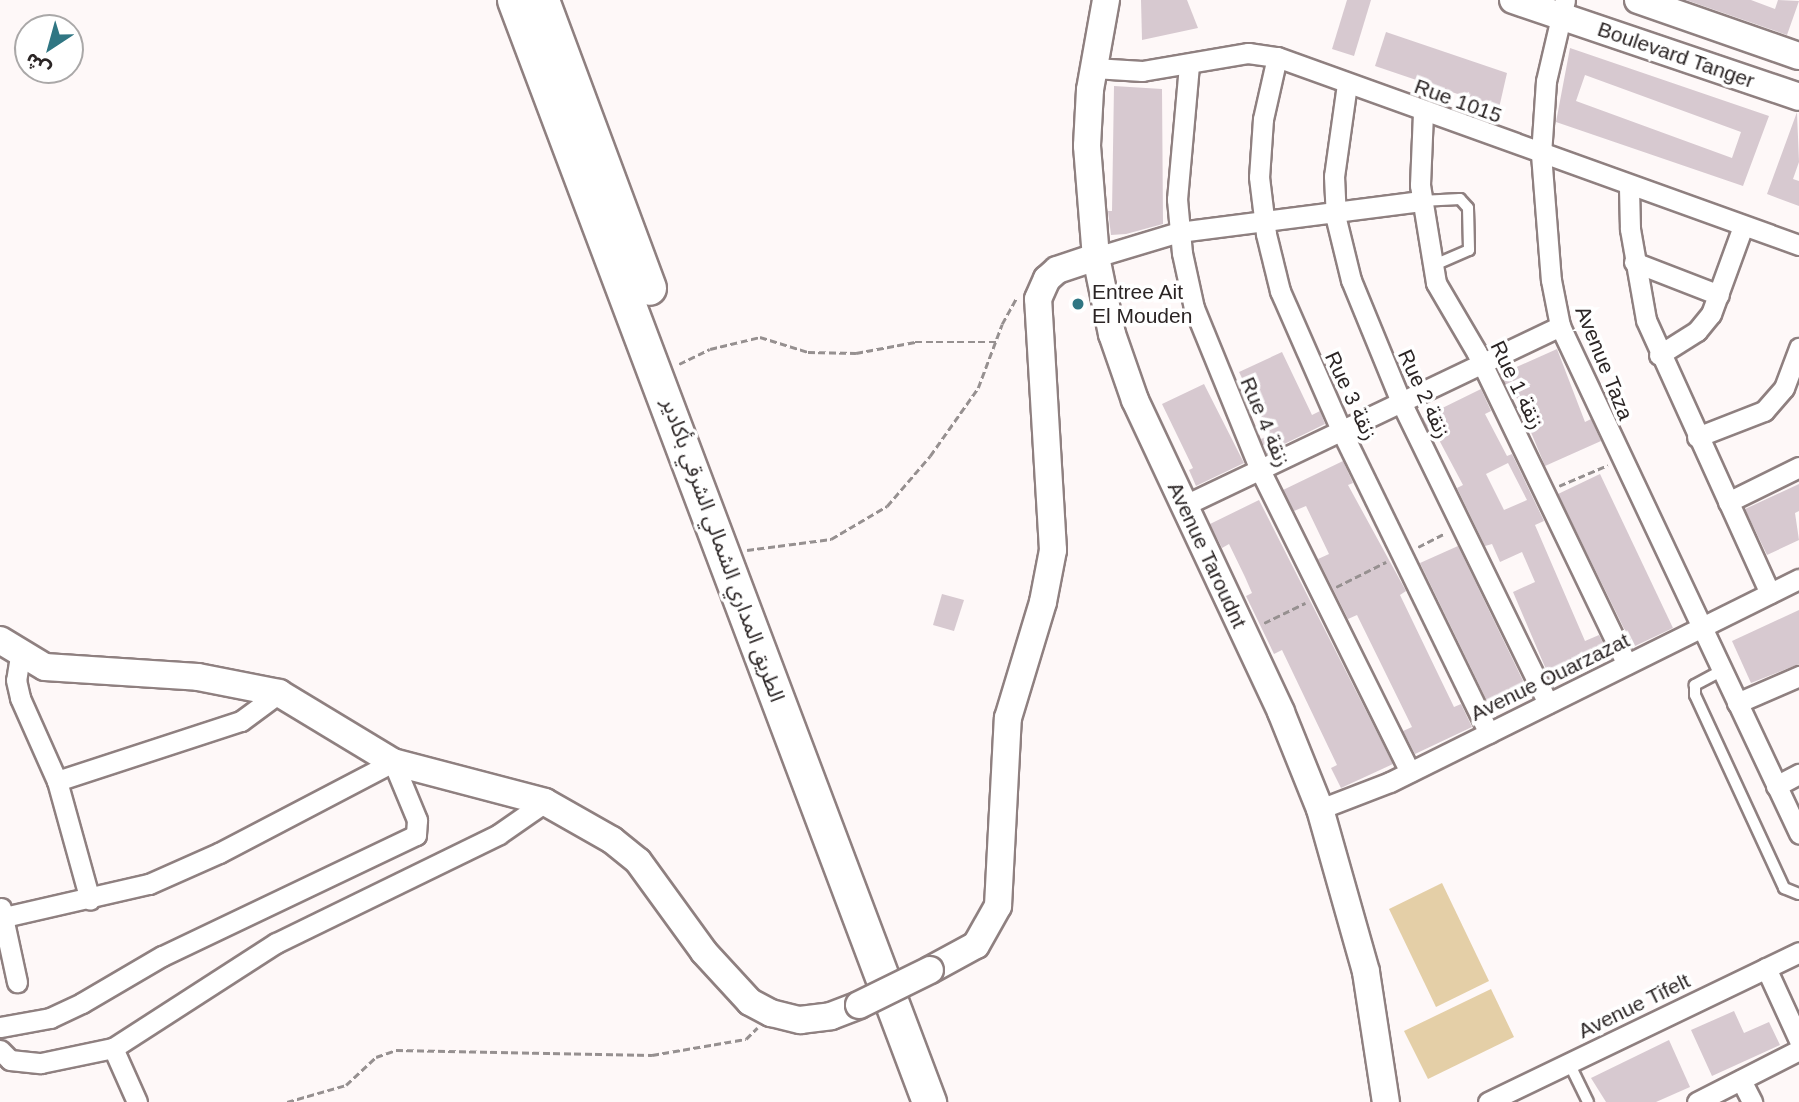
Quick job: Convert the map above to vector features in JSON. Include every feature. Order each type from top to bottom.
[{"type":"highway","name":"الطريق المداري الشمالي الشرقي بأكادير","points":[[514,0],[929,1102]]},
{"type":"highway","name":"الطريق المداري الشمالي الشرقي بأكادير","points":[[542,0],[949,1102]]},
{"type":"street","name":"Avenue Taroudnt","points":[[1106,0],[1094,68],[1087,146],[1096,257],[1126,378],[1183,506],[1244,632],[1320,809],[1366,972],[1387,1102]]},
{"type":"street","name":"Boulevard Tanger","points":[[1514,0],[1562,7],[1799,97]]},
{"type":"street","name":"Boulevard Tanger","points":[[1638,0],[1799,56]]},
{"type":"street","name":"Avenue Taza","points":[[1562,7],[1542,106],[1541,154],[1550,267],[1560,326],[1620,460],[1799,833]]},
{"type":"street","name":"Rue 1015","points":[[1094,68],[1142,71],[1248,53],[1277,57],[1629,188],[1799,245]]},
{"type":"street","name":"Rue 3 زنقة","points":[[1277,57],[1259,148],[1264,220],[1289,317],[1489,733]]},
{"type":"street","name":"Rue 4 زنقة","points":[[1189,65],[1178,172],[1179,232],[1200,326],[1260,470],[1324,593],[1410,772]]},
{"type":"street","name":"Rue 2 زنقة","points":[[1347,84],[1335,154],[1336,212],[1351,280],[1401,402],[1548,703]]},
{"type":"street","name":"Rue 1 زنقة","points":[[1423,113],[1421,201],[1432,266],[1443,299],[1480,361],[1627,664]]},
{"type":"street","points":[[1629,188],[1634,262],[1646,320],[1659,355],[1770,593]]},
{"type":"street","points":[[7,652],[45,667],[198,677],[279,693],[393,762],[545,803],[612,840],[638,861],[732,985],[772,1013],[816,1019],[859,1005],[975,945],[990,926],[1000,897],[1008,718],[1043,602],[1054,550],[1040,292],[1046,279],[1065,265],[1179,232],[1421,201]]},
{"type":"street","points":[[1659,355],[1697,331],[1719,295],[1743,226]]},
{"type":"street","points":[[1634,262],[1719,295]]},
{"type":"street","points":[[1183,506],[1342,432],[1480,361],[1560,326]]},
{"type":"street","points":[[1698,437],[1764,411],[1784,388],[1799,348]]},
{"type":"street","points":[[1728,502],[1799,467]]},
{"type":"street","name":"Avenue Ouarzazat","points":[[1320,809],[1410,772],[1799,579]]},
{"type":"street","points":[[7,652],[20,698],[57,781],[90,900]]},
{"type":"street","points":[[1737,703],[1799,676]]},
{"type":"street","points":[[57,781],[242,721],[279,693]]},
{"type":"street","points":[[17,982],[2,914],[90,900],[137,888],[199,863],[393,762]]},
{"type":"street","points":[[0,1027],[50,1018],[72,1008],[172,951],[416,835],[417,820],[393,762]]},
{"type":"street","points":[[1776,786],[1799,774]]},
{"type":"street","points":[[0,1050],[10,1060],[41,1063],[113,1048],[276,943],[499,834],[545,803]]},
{"type":"street","name":"Avenue Tifelt","points":[[1488,1102],[1799,952]]},
{"type":"street","points":[[1766,968],[1799,1040]]},
{"type":"street","points":[[113,1048],[137,1102]]},
{"type":"street","points":[[1697,1102],[1799,1050]]},
{"type":"street","points":[[1741,1080],[1752,1102]]},
{"type":"lane","points":[[1421,201],[1460,199],[1468,208],[1469,250],[1432,266]]},
{"type":"lane","points":[[1721,671],[1695,685],[1695,695],[1784,888],[1799,894]]},
{"type":"lane","points":[[1569,1063],[1588,1102]]},
{"type":"path","points":[[744,550],[831,539],[861,525],[887,506],[968,403],[1015,299],[1025,292],[1040,292]]},
{"type":"path","points":[[677,364],[710,349],[760,337],[808,352],[844,353],[915,342],[996,342]]},
{"type":"path","points":[[1545,492],[1620,460]]},
{"type":"path","points":[[1244,632],[1462,526]]},
{"type":"path","points":[[287,1102],[346,1085],[376,1057],[396,1050],[652,1055],[746,1039],[772,1013]]},
{"type":"shaded area","points":[[1442,883],[1489,981],[1436,1007],[1389,909]]},
{"type":"shaded area","points":[[1491,989],[1514,1037],[1428,1079],[1404,1031]]},
{"type":"building","points":[[1141,0],[1187,0],[1198,28],[1142,40]]},
{"type":"building","points":[[1347,0],[1371,0],[1354,56],[1332,49]]},
{"type":"building","points":[[1686,0],[1751,0],[1775,9],[1778,0],[1799,1],[1787,35]]},
{"type":"building","points":[[1386,32],[1507,73],[1499,108],[1375,66]]},
{"type":"building","points":[[1570,48],[1769,116],[1743,186],[1556,122]],"holes":[[[1585,75],[1741,132],[1732,158],[1576,101]]]},
{"type":"building","points":[[1114,86],[1162,89],[1163,224],[1126,234],[1111,235],[1108,211],[1112,211]]},
{"type":"building","points":[[1797,112],[1799,162],[1793,179],[1799,181],[1799,206],[1767,194]]},
{"type":"building","points":[[1557,349],[1585,422],[1591,419],[1601,441],[1545,466],[1515,394],[1511,396],[1501,374]]},
{"type":"building","points":[[1282,352],[1312,415],[1320,411],[1325,424],[1266,453],[1261,439],[1270,435],[1239,372]]},
{"type":"building","points":[[1204,384],[1244,463],[1196,486],[1189,470],[1193,468],[1162,404]]},
{"type":"building","points":[[1481,389],[1491,411],[1485,414],[1507,456],[1512,454],[1544,521],[1535,525],[1585,641],[1599,635],[1610,656],[1551,681],[1513,592],[1535,582],[1522,552],[1500,562],[1492,544],[1485,546],[1457,488],[1463,485],[1438,438],[1433,440],[1422,418]],"holes":[[[1508,463],[1527,500],[1504,510],[1486,474]]]},
{"type":"building","points":[[1343,461],[1353,483],[1348,485],[1406,591],[1400,595],[1454,707],[1461,704],[1472,727],[1415,754],[1403,731],[1412,727],[1357,615],[1348,619],[1318,559],[1329,554],[1306,506],[1294,511],[1283,490]]},
{"type":"building","points":[[1600,474],[1673,628],[1633,647],[1558,494]]},
{"type":"building","points":[[1799,484],[1799,511],[1795,513],[1799,540],[1767,555],[1745,509]]},
{"type":"building","points":[[1259,500],[1393,764],[1341,788],[1331,768],[1337,765],[1282,650],[1274,654],[1246,596],[1252,593],[1229,544],[1222,548],[1210,524]]},
{"type":"building","points":[[1458,546],[1527,689],[1490,707],[1420,563]]},
{"type":"building","points":[[942,594],[964,600],[954,631],[933,625]]},
{"type":"building","points":[[1799,610],[1799,664],[1751,683],[1732,641]]},
{"type":"building","points":[[1734,1011],[1744,1033],[1769,1022],[1780,1045],[1712,1076],[1691,1030]]},
{"type":"building","points":[[1669,1040],[1690,1087],[1656,1102],[1606,1102],[1591,1078]]},
{"type":"place","name":"Entree Ait El Mouden","points":[[1078,304]]}]
